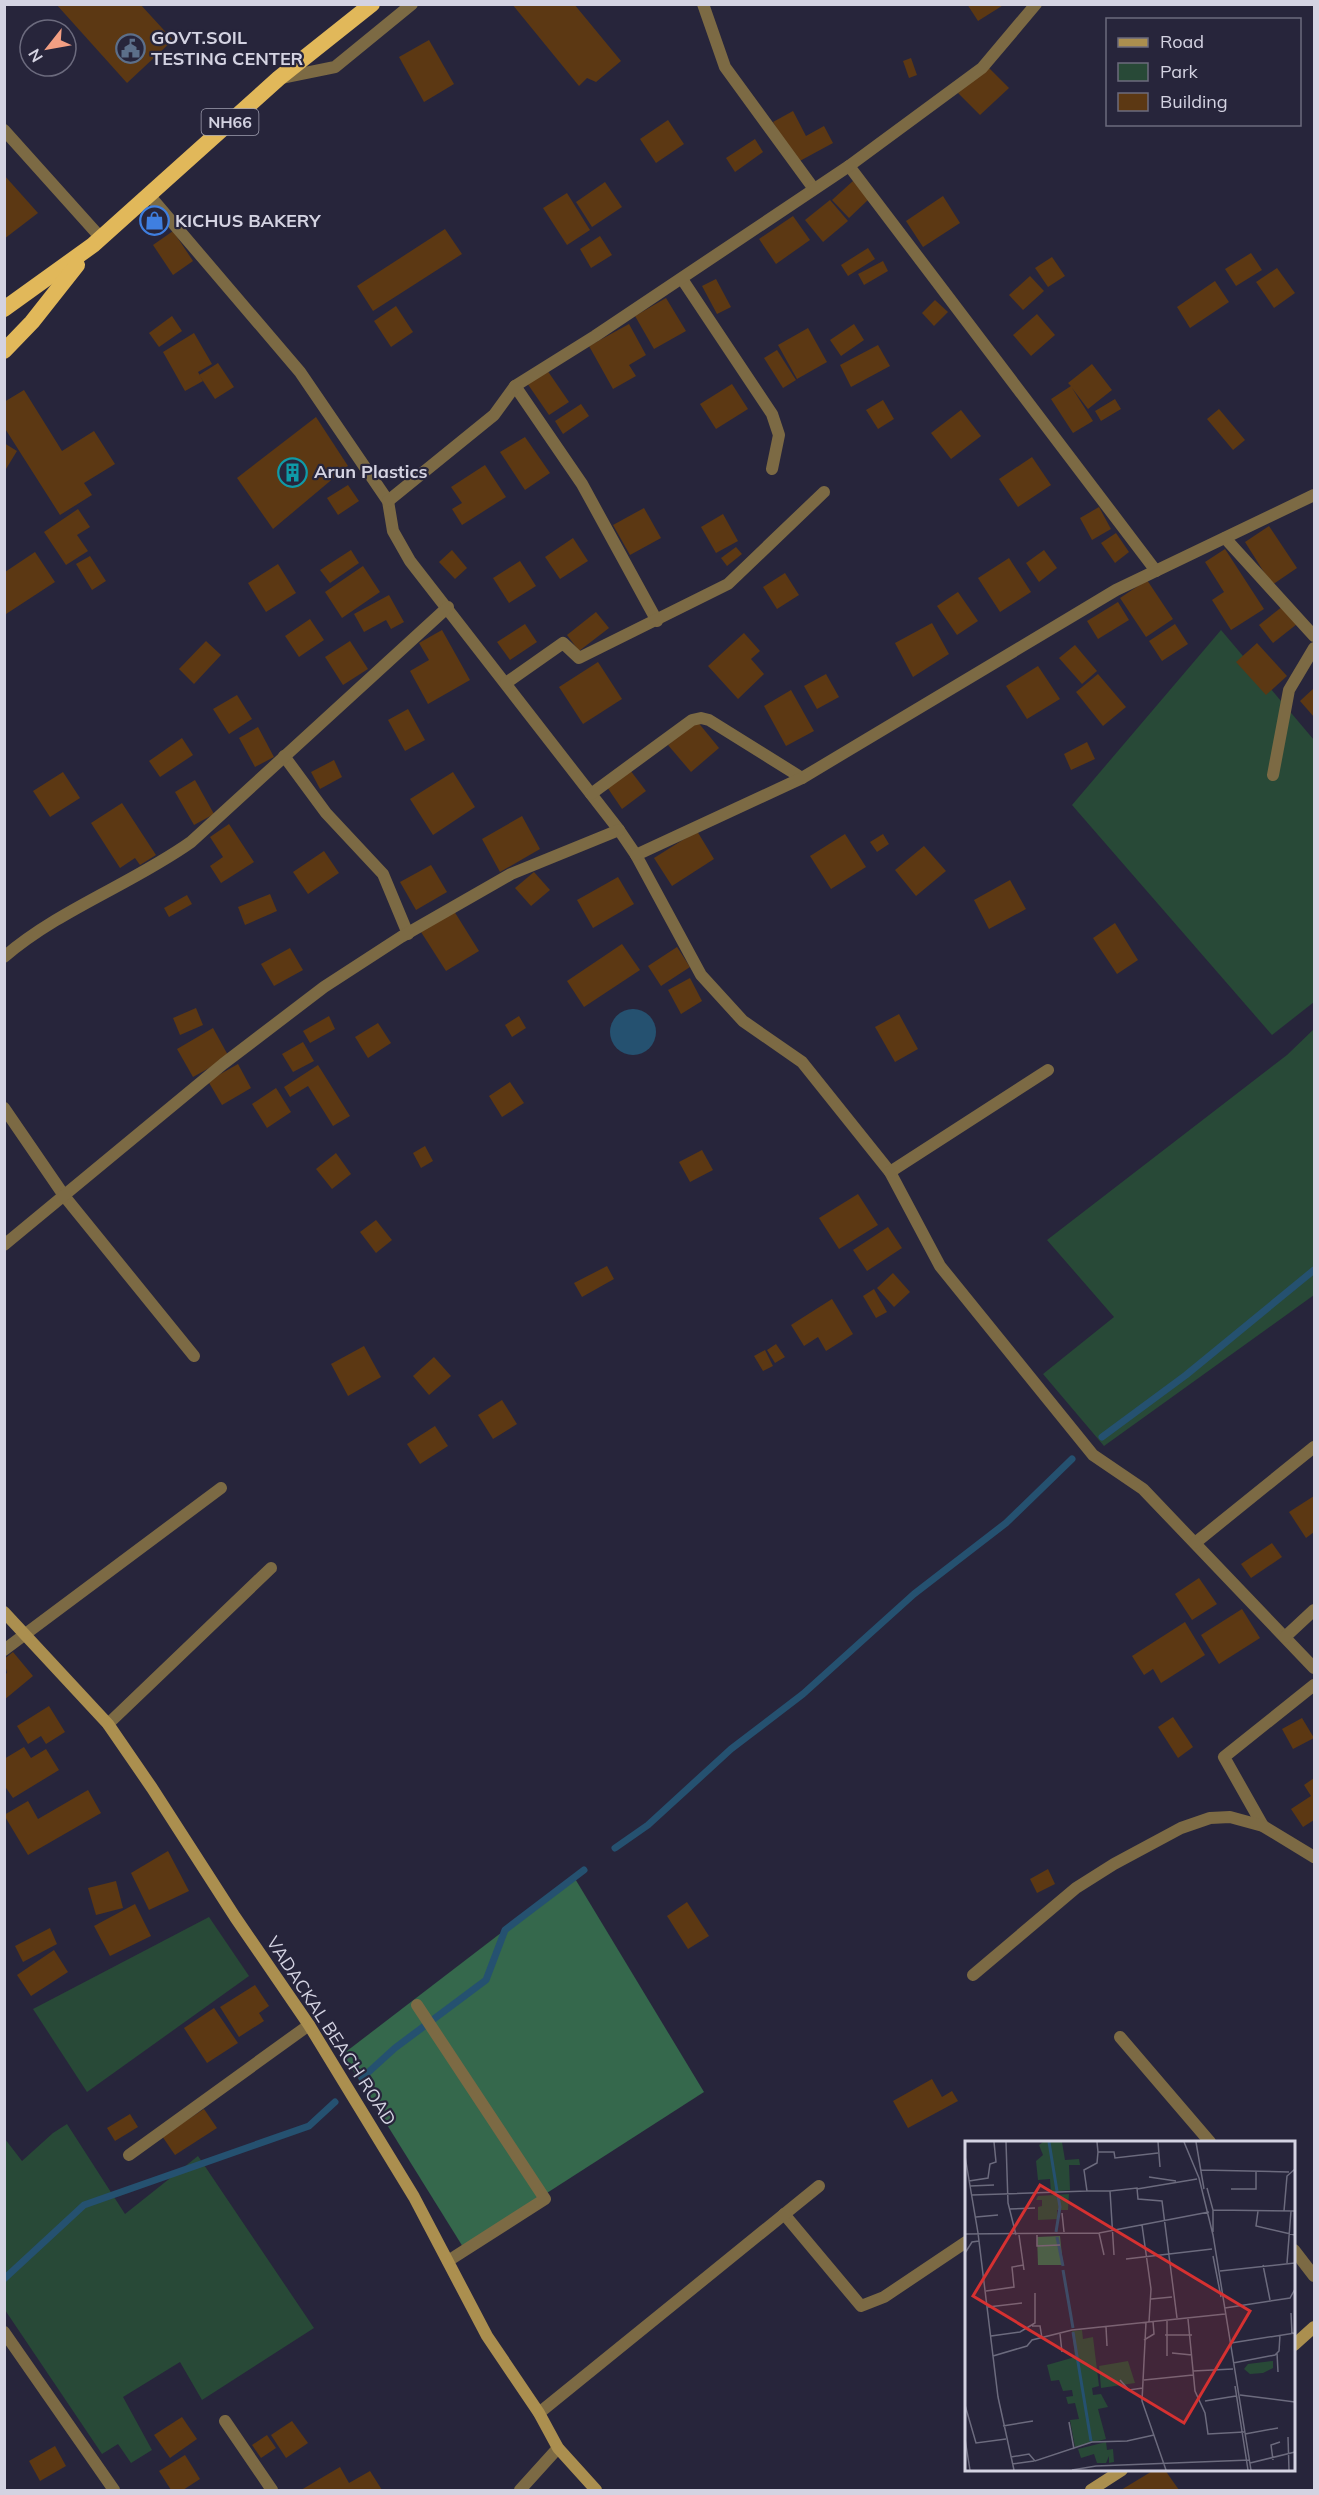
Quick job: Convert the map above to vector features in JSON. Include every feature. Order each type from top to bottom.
[{"type":"highway","name":"NH66","points":[[4,309],[97,242],[279,78],[372,4]]},
{"type":"highway","name":"NH66","points":[[4,351],[32,322],[97,242]]},
{"type":"main road","name":"VADACKAL BEACH ROAD","points":[[4,1612],[108,1724],[309,2025],[414,2197],[486,2336],[539,2413],[558,2448],[596,2490]]},
{"type":"main road","points":[[1295,2343],[1314,2327]]},
{"type":"main road","points":[[1091,2490],[1119,2471]]},
{"type":"street","points":[[279,78],[336,67],[412,4]]},
{"type":"street","points":[[704,4],[725,67],[814,189]]},
{"type":"street","points":[[388,501],[494,415],[515,386],[682,279],[849,166],[982,68],[1036,4]]},
{"type":"street","points":[[4,130],[97,242]]},
{"type":"street","points":[[849,166],[1156,571]]},
{"type":"street","points":[[149,195],[300,372],[388,501],[393,531],[410,561],[448,607],[636,855],[700,975],[744,1021],[802,1062],[890,1172],[940,1266],[1093,1455],[1143,1489],[1314,1668]]},
{"type":"street","points":[[682,279],[772,414],[779,435],[772,469]]},
{"type":"street","points":[[515,386],[582,484],[657,621]]},
{"type":"street","points":[[506,683],[563,643],[579,658],[728,584],[824,492]]},
{"type":"street","points":[[636,855],[802,778],[1116,590],[1314,495]]},
{"type":"street","points":[[1225,538],[1314,636]]},
{"type":"street","points":[[4,957],[30,935],[150,868],[191,842],[448,607]]},
{"type":"street","points":[[1273,775],[1290,690],[1314,648]]},
{"type":"street","points":[[591,794],[692,720],[701,718],[709,720],[802,778]]},
{"type":"street","points":[[285,756],[326,813],[383,874],[408,934]]},
{"type":"street","points":[[4,1245],[242,1050],[324,987],[408,934],[511,874],[619,830]]},
{"type":"street","points":[[890,1172],[1048,1070]]},
{"type":"street","points":[[4,1108],[65,1197],[194,1356]]},
{"type":"street","points":[[1195,1543],[1314,1447]]},
{"type":"street","points":[[4,1650],[221,1488]]},
{"type":"street","points":[[108,1724],[271,1568]]},
{"type":"street","points":[[1285,1637],[1314,1610]]},
{"type":"street","points":[[1263,1826],[1224,1757],[1314,1685]]},
{"type":"street","points":[[973,1975],[1076,1888],[1114,1864],[1181,1828],[1210,1818],[1230,1817],[1263,1826],[1314,1857]]},
{"type":"street","points":[[420,2011],[544,2199],[448,2261]]},
{"type":"street","points":[[129,2155],[309,2025]]},
{"type":"street","points":[[1120,2037],[1209,2141]]},
{"type":"street","points":[[539,2413],[819,2186]]},
{"type":"street","points":[[784,2214],[861,2306],[884,2297],[965,2243]]},
{"type":"street","points":[[1295,2252],[1314,2276]]},
{"type":"street","points":[[4,2332],[114,2490]]},
{"type":"street","points":[[225,2421],[272,2490]]},
{"type":"street","points":[[520,2490],[558,2448]]},
{"type":"green space","points":[[1221,630],[1314,740],[1314,1002],[1272,1035],[1072,805]]},
{"type":"green space","points":[[1314,1029],[1314,1295],[1104,1446],[1043,1374],[1114,1317],[1047,1240],[1287,1055]]},
{"type":"green space","points":[[574,1877],[704,2092],[463,2247],[343,2054]]},
{"type":"green space","points":[[209,1917],[249,1976],[87,2092],[33,2009]]},
{"type":"green space","points":[[67,2124],[125,2214],[198,2156],[314,2328],[202,2400],[180,2362],[123,2397],[152,2450],[131,2463],[118,2444],[102,2454],[5,2310],[5,2139],[22,2161],[53,2133]]},
{"type":"water","points":[[633,1009],[649,1016],[656,1032],[649,1048],[633,1055],[617,1048],[610,1032],[617,1016]]},
{"type":"building","name":"GOVT.SOIL TESTING CENTER","points":[[56,4],[140,4],[173,40],[127,83],[78,28],[78,18],[69,18]]},
{"type":"building","points":[[512,4],[574,4],[621,61],[596,82],[587,78],[579,86]]},
{"type":"building","points":[[967,4],[1005,4],[978,21]]},
{"type":"building","points":[[429,40],[454,84],[424,102],[399,57]]},
{"type":"building","points":[[911,58],[917,75],[909,78],[903,61]]},
{"type":"building","points":[[987,66],[1009,88],[980,115],[958,93]]},
{"type":"building","points":[[793,111],[806,136],[824,126],[833,143],[796,163],[773,122]]},
{"type":"building","points":[[668,120],[684,144],[656,163],[640,139]]},
{"type":"building","points":[[755,139],[763,152],[735,172],[726,158]]},
{"type":"building","points":[[4,175],[38,213],[4,239]]},
{"type":"building","points":[[853,181],[869,199],[849,218],[832,200]]},
{"type":"building","points":[[605,182],[622,207],[592,227],[576,202]]},
{"type":"building","points":[[567,193],[590,230],[567,245],[543,208]]},
{"type":"building","points":[[943,196],[960,223],[923,247],[906,221]]},
{"type":"building","points":[[830,200],[848,221],[823,242],[805,220]]},
{"type":"building","points":[[793,216],[810,240],[776,264],[759,239]]},
{"type":"building","points":[[445,229],[462,254],[373,311],[357,286]]},
{"type":"building","points":[[173,231],[193,261],[173,275],[153,245]]},
{"type":"building","points":[[600,236],[612,255],[591,268],[580,249]]},
{"type":"building","points":[[868,248],[875,259],[848,276],[841,265]]},
{"type":"building","points":[[1251,253],[1262,270],[1236,286],[1225,269]]},
{"type":"building","points":[[1052,257],[1065,276],[1048,287],[1035,268]]},
{"type":"building","points":[[883,261],[888,271],[864,285],[858,274]]},
{"type":"building","points":[[1277,268],[1295,293],[1274,308],[1256,282]]},
{"type":"building","points":[[1030,276],[1044,291],[1023,310],[1009,295]]},
{"type":"building","points":[[716,279],[731,307],[717,314],[702,286]]},
{"type":"building","points":[[1215,281],[1229,302],[1190,328],[1177,307]]},
{"type":"building","points":[[666,298],[686,331],[654,349],[635,316]]},
{"type":"building","points":[[935,300],[948,312],[934,326],[922,313]]},
{"type":"building","points":[[396,306],[413,332],[391,347],[374,321]]},
{"type":"building","points":[[1037,314],[1055,335],[1031,356],[1013,335]]},
{"type":"building","points":[[172,316],[182,331],[159,347],[149,333]]},
{"type":"building","points":[[629,324],[646,355],[629,365],[636,376],[613,389],[589,346]]},
{"type":"building","points":[[854,324],[864,340],[841,356],[830,340]]},
{"type":"building","points":[[808,328],[827,362],[797,379],[778,345]]},
{"type":"building","points":[[194,333],[212,364],[198,372],[203,381],[185,391],[163,352]]},
{"type":"building","points":[[878,345],[890,366],[851,387],[840,365]]},
{"type":"building","points":[[777,350],[796,380],[783,388],[764,358]]},
{"type":"building","points":[[218,363],[234,387],[215,399],[199,375]]},
{"type":"building","points":[[1092,364],[1112,390],[1088,409],[1072,388],[1093,421],[1073,433],[1051,399],[1071,386],[1068,383]]},
{"type":"building","points":[[547,370],[569,402],[549,415],[527,383]]},
{"type":"building","points":[[732,384],[748,409],[716,429],[700,404]]},
{"type":"building","points":[[24,390],[62,451],[94,431],[115,464],[84,483],[92,495],[60,515],[4,427],[4,402]]},
{"type":"building","points":[[1115,399],[1121,409],[1101,421],[1095,411]]},
{"type":"building","points":[[883,400],[894,419],[878,429],[866,410]]},
{"type":"building","points":[[581,404],[589,416],[563,434],[555,421]]},
{"type":"building","points":[[1219,409],[1245,440],[1233,450],[1207,419]]},
{"type":"building","points":[[961,410],[981,436],[951,459],[931,433]]},
{"type":"building","name":"Arun Plastics","points":[[316,417],[348,466],[273,529],[237,478]]},
{"type":"building","points":[[525,437],[550,473],[525,490],[500,452]]},
{"type":"building","points":[[4,443],[17,451],[6,469],[4,468]]},
{"type":"building","points":[[1032,457],[1051,485],[1018,507],[999,479]]},
{"type":"building","points":[[485,465],[506,497],[462,525],[452,509],[462,503],[451,487]]},
{"type":"building","points":[[348,485],[359,501],[338,515],[327,498]]},
{"type":"building","points":[[1099,507],[1111,529],[1092,540],[1080,518]]},
{"type":"building","points":[[644,508],[661,538],[630,555],[613,525]]},
{"type":"building","points":[[78,509],[90,527],[77,535],[88,551],[66,565],[44,532]]},
{"type":"building","points":[[723,514],[738,541],[716,553],[701,527]]},
{"type":"building","points":[[1269,526],[1297,568],[1272,585],[1245,542]]},
{"type":"building","points":[[1116,533],[1129,552],[1115,563],[1101,543]]},
{"type":"building","points":[[573,538],[588,561],[560,579],[545,557]]},
{"type":"building","points":[[736,547],[742,554],[727,566],[721,558]]},
{"type":"building","points":[[1225,549],[1264,609],[1231,630],[1212,600],[1224,592],[1205,562]]},
{"type":"building","points":[[351,550],[359,563],[330,583],[320,570]]},
{"type":"building","points":[[452,550],[467,568],[455,579],[439,562]]},
{"type":"building","points":[[1044,550],[1057,568],[1039,582],[1026,563]]},
{"type":"building","points":[[35,552],[55,582],[6,614],[5,572]]},
{"type":"building","points":[[90,556],[106,581],[92,590],[76,564]]},
{"type":"building","points":[[1009,558],[1031,592],[1000,612],[978,578]]},
{"type":"building","points":[[520,561],[536,586],[509,603],[493,578]]},
{"type":"building","points":[[278,564],[296,593],[266,612],[248,583]]},
{"type":"building","points":[[363,566],[380,592],[342,618],[325,592]]},
{"type":"building","points":[[785,573],[799,595],[777,609],[763,587]]},
{"type":"building","points":[[1147,580],[1173,619],[1146,637],[1120,598]]},
{"type":"building","points":[[958,592],[978,621],[957,635],[937,606]]},
{"type":"building","points":[[389,595],[404,622],[391,629],[386,620],[364,632],[354,614]]},
{"type":"building","points":[[1118,602],[1129,620],[1098,639],[1087,621]]},
{"type":"building","points":[[1283,606],[1297,624],[1273,643],[1259,625]]},
{"type":"building","points":[[596,612],[609,628],[579,651],[567,635]]},
{"type":"building","points":[[310,619],[324,640],[299,657],[285,636]]},
{"type":"building","points":[[932,623],[949,654],[913,677],[895,643]]},
{"type":"building","points":[[525,624],[537,642],[510,660],[497,642]]},
{"type":"building","points":[[1175,624],[1188,644],[1162,661],[1149,641]]},
{"type":"building","points":[[442,630],[470,680],[428,704],[410,671],[429,660],[419,643]]},
{"type":"building","points":[[744,633],[760,651],[751,659],[764,674],[738,699],[708,666]]},
{"type":"building","points":[[206,641],[221,655],[194,684],[179,669]]},
{"type":"building","points":[[350,641],[368,669],[343,685],[325,657]]},
{"type":"building","points":[[1257,643],[1287,676],[1266,695],[1236,662]]},
{"type":"building","points":[[1075,645],[1097,671],[1082,684],[1059,658]]},
{"type":"building","points":[[598,662],[622,699],[583,724],[559,687]]},
{"type":"building","points":[[1038,666],[1060,699],[1027,719],[1006,686]]},
{"type":"building","points":[[826,674],[839,697],[817,709],[804,686]]},
{"type":"building","points":[[1098,674],[1126,707],[1103,726],[1076,692]]},
{"type":"building","points":[[1314,688],[1314,717],[1300,701]]},
{"type":"building","points":[[791,690],[814,731],[786,746],[764,706]]},
{"type":"building","points":[[237,695],[252,719],[229,734],[213,709]]},
{"type":"building","points":[[408,709],[425,740],[405,751],[388,720]]},
{"type":"building","points":[[697,721],[719,748],[691,772],[668,745]]},
{"type":"building","points":[[258,727],[274,757],[255,767],[239,738]]},
{"type":"building","points":[[182,738],[193,755],[160,777],[149,761]]},
{"type":"building","points":[[1087,742],[1095,759],[1071,770],[1064,754]]},
{"type":"building","points":[[334,760],[342,777],[320,789],[311,772]]},
{"type":"building","points":[[630,770],[646,791],[622,809],[607,787]]},
{"type":"building","points":[[63,772],[80,798],[50,817],[33,791]]},
{"type":"building","points":[[453,772],[475,807],[433,835],[410,799]]},
{"type":"building","points":[[195,780],[214,814],[194,825],[175,792]]},
{"type":"building","points":[[122,803],[156,855],[140,865],[135,858],[120,868],[91,823]]},
{"type":"building","points":[[522,816],[540,849],[500,872],[482,839]]},
{"type":"building","points":[[229,824],[254,862],[221,883],[210,866],[223,857],[210,837]]},
{"type":"building","points":[[697,831],[714,859],[672,886],[654,858]]},
{"type":"building","points":[[845,834],[866,867],[831,889],[810,856]]},
{"type":"building","points":[[883,834],[889,844],[877,852],[870,842]]},
{"type":"building","points":[[924,846],[946,871],[916,896],[895,870]]},
{"type":"building","points":[[324,851],[339,873],[308,894],[293,872]]},
{"type":"building","points":[[431,865],[447,892],[416,910],[400,882]]},
{"type":"building","points":[[534,872],[550,890],[531,906],[515,888]]},
{"type":"building","points":[[618,877],[634,904],[593,928],[577,900]]},
{"type":"building","points":[[1010,880],[1026,909],[989,929],[974,900]]},
{"type":"building","points":[[270,894],[277,911],[245,925],[238,907]]},
{"type":"building","points":[[187,895],[192,904],[169,917],[164,908]]},
{"type":"building","points":[[454,911],[479,951],[446,971],[421,932]]},
{"type":"building","points":[[1115,923],[1138,960],[1117,974],[1093,938]]},
{"type":"building","points":[[622,944],[640,970],[584,1007],[567,981]]},
{"type":"building","points":[[677,947],[690,967],[661,986],[648,966]]},
{"type":"building","points":[[290,948],[303,970],[274,986],[261,964]]},
{"type":"building","points":[[690,978],[702,1001],[681,1014],[668,990]]},
{"type":"building","points":[[196,1008],[203,1025],[180,1035],[173,1018]]},
{"type":"building","points":[[899,1014],[918,1049],[895,1062],[875,1027]]},
{"type":"building","points":[[329,1016],[335,1029],[310,1043],[303,1031]]},
{"type":"building","points":[[519,1016],[526,1028],[512,1037],[505,1025]]},
{"type":"building","points":[[378,1023],[391,1043],[368,1058],[355,1037]]},
{"type":"building","points":[[213,1028],[229,1057],[193,1077],[177,1049]]},
{"type":"building","points":[[303,1042],[314,1061],[293,1072],[282,1054]]},
{"type":"building","points":[[238,1064],[251,1088],[222,1105],[208,1081]]},
{"type":"building","points":[[318,1065],[350,1116],[333,1126],[308,1086],[290,1097],[284,1087]]},
{"type":"building","points":[[510,1082],[524,1103],[502,1117],[489,1096]]},
{"type":"building","points":[[276,1088],[291,1112],[267,1128],[252,1104]]},
{"type":"building","points":[[425,1146],[433,1161],[421,1168],[413,1153]]},
{"type":"building","points":[[702,1150],[713,1170],[690,1182],[679,1162]]},
{"type":"building","points":[[336,1153],[351,1174],[332,1189],[316,1169]]},
{"type":"building","points":[[858,1194],[878,1225],[839,1249],[819,1218]]},
{"type":"building","points":[[376,1220],[392,1240],[376,1253],[360,1232]]},
{"type":"building","points":[[888,1227],[902,1248],[867,1271],[853,1250]]},
{"type":"building","points":[[607,1266],[614,1279],[582,1297],[574,1283]]},
{"type":"building","points":[[893,1273],[910,1292],[894,1307],[877,1288]]},
{"type":"building","points":[[874,1289],[887,1312],[876,1318],[863,1296]]},
{"type":"building","points":[[832,1299],[853,1334],[826,1351],[818,1337],[804,1346],[791,1325]]},
{"type":"building","points":[[776,1344],[785,1357],[775,1363],[767,1350]]},
{"type":"building","points":[[364,1346],[381,1377],[348,1396],[331,1364]]},
{"type":"building","points":[[765,1350],[773,1366],[763,1371],[754,1356]]},
{"type":"building","points":[[434,1357],[451,1376],[429,1395],[413,1376]]},
{"type":"building","points":[[502,1400],[517,1424],[493,1439],[478,1415]]},
{"type":"building","points":[[435,1426],[448,1446],[420,1464],[407,1444]]},
{"type":"building","points":[[1314,1496],[1314,1532],[1306,1538],[1289,1512]]},
{"type":"building","points":[[1272,1543],[1282,1557],[1251,1578],[1241,1564]]},
{"type":"building","points":[[1199,1578],[1217,1604],[1192,1620],[1175,1594]]},
{"type":"building","points":[[1242,1609],[1260,1638],[1219,1664],[1201,1635]]},
{"type":"building","points":[[1185,1622],[1205,1655],[1161,1683],[1153,1669],[1144,1675],[1132,1656]]},
{"type":"building","points":[[13,1652],[33,1676],[4,1700],[4,1675],[7,1673],[4,1659]]},
{"type":"building","points":[[49,1706],[65,1732],[46,1744],[41,1736],[28,1744],[17,1726]]},
{"type":"building","points":[[1173,1717],[1193,1747],[1178,1758],[1158,1727]]},
{"type":"building","points":[[1302,1718],[1314,1738],[1293,1749],[1282,1729]]},
{"type":"building","points":[[24,1747],[31,1758],[46,1749],[59,1770],[13,1798],[4,1785],[4,1759]]},
{"type":"building","points":[[1314,1778],[1314,1820],[1303,1827],[1291,1809],[1311,1796],[1304,1785]]},
{"type":"building","points":[[88,1790],[101,1813],[28,1855],[4,1815],[28,1801],[38,1819]]},
{"type":"building","points":[[168,1851],[189,1891],[149,1910],[131,1873]]},
{"type":"building","points":[[1048,1869],[1055,1884],[1037,1893],[1030,1879]]},
{"type":"building","points":[[116,1881],[123,1908],[96,1915],[88,1888]]},
{"type":"building","points":[[687,1902],[709,1936],[688,1949],[667,1916]]},
{"type":"building","points":[[135,1904],[151,1936],[110,1956],[94,1926]]},
{"type":"building","points":[[50,1928],[57,1944],[23,1962],[15,1946]]},
{"type":"building","points":[[54,1950],[68,1972],[31,1996],[17,1975]]},
{"type":"building","points":[[255,1985],[269,2006],[259,2013],[264,2021],[239,2037],[220,2007]]},
{"type":"building","points":[[214,2008],[238,2043],[207,2063],[184,2028]]},
{"type":"building","points":[[932,2079],[942,2097],[952,2091],[958,2101],[908,2128],[893,2101]]},
{"type":"building","points":[[204,2109],[217,2128],[175,2155],[162,2136]]},
{"type":"building","points":[[130,2114],[138,2127],[115,2141],[107,2128]]},
{"type":"building","points":[[182,2417],[197,2439],[170,2458],[154,2435]]},
{"type":"building","points":[[292,2421],[308,2443],[286,2458],[271,2435]]},
{"type":"building","points":[[267,2435],[276,2448],[261,2458],[252,2445]]},
{"type":"building","points":[[55,2446],[66,2466],[40,2481],[29,2461]]},
{"type":"building","points":[[185,2455],[200,2479],[183,2490],[171,2490],[159,2471]]},
{"type":"building","points":[[340,2467],[349,2483],[370,2471],[382,2490],[301,2490]]},
{"type":"building","points":[[1152,2471],[1166,2471],[1179,2490],[1121,2490]]},
{"type":"waterway","points":[[1102,1437],[1186,1375],[1314,1270]]},
{"type":"waterway","points":[[615,1848],[648,1825],[731,1749],[803,1694],[914,1594],[1006,1523],[1072,1459]]},
{"type":"waterway","points":[[362,2078],[395,2048],[486,1980],[505,1930],[584,1870]]},
{"type":"waterway","points":[[4,2279],[84,2205],[309,2126],[335,2102]]},
{"type":"place","name":"GOVT.SOIL TESTING CENTER","points":[[130,48]]},
{"type":"place","name":"KICHUS BAKERY","points":[[154,221]]},
{"type":"place","name":"Arun Plastics","points":[[293,472]]}]
